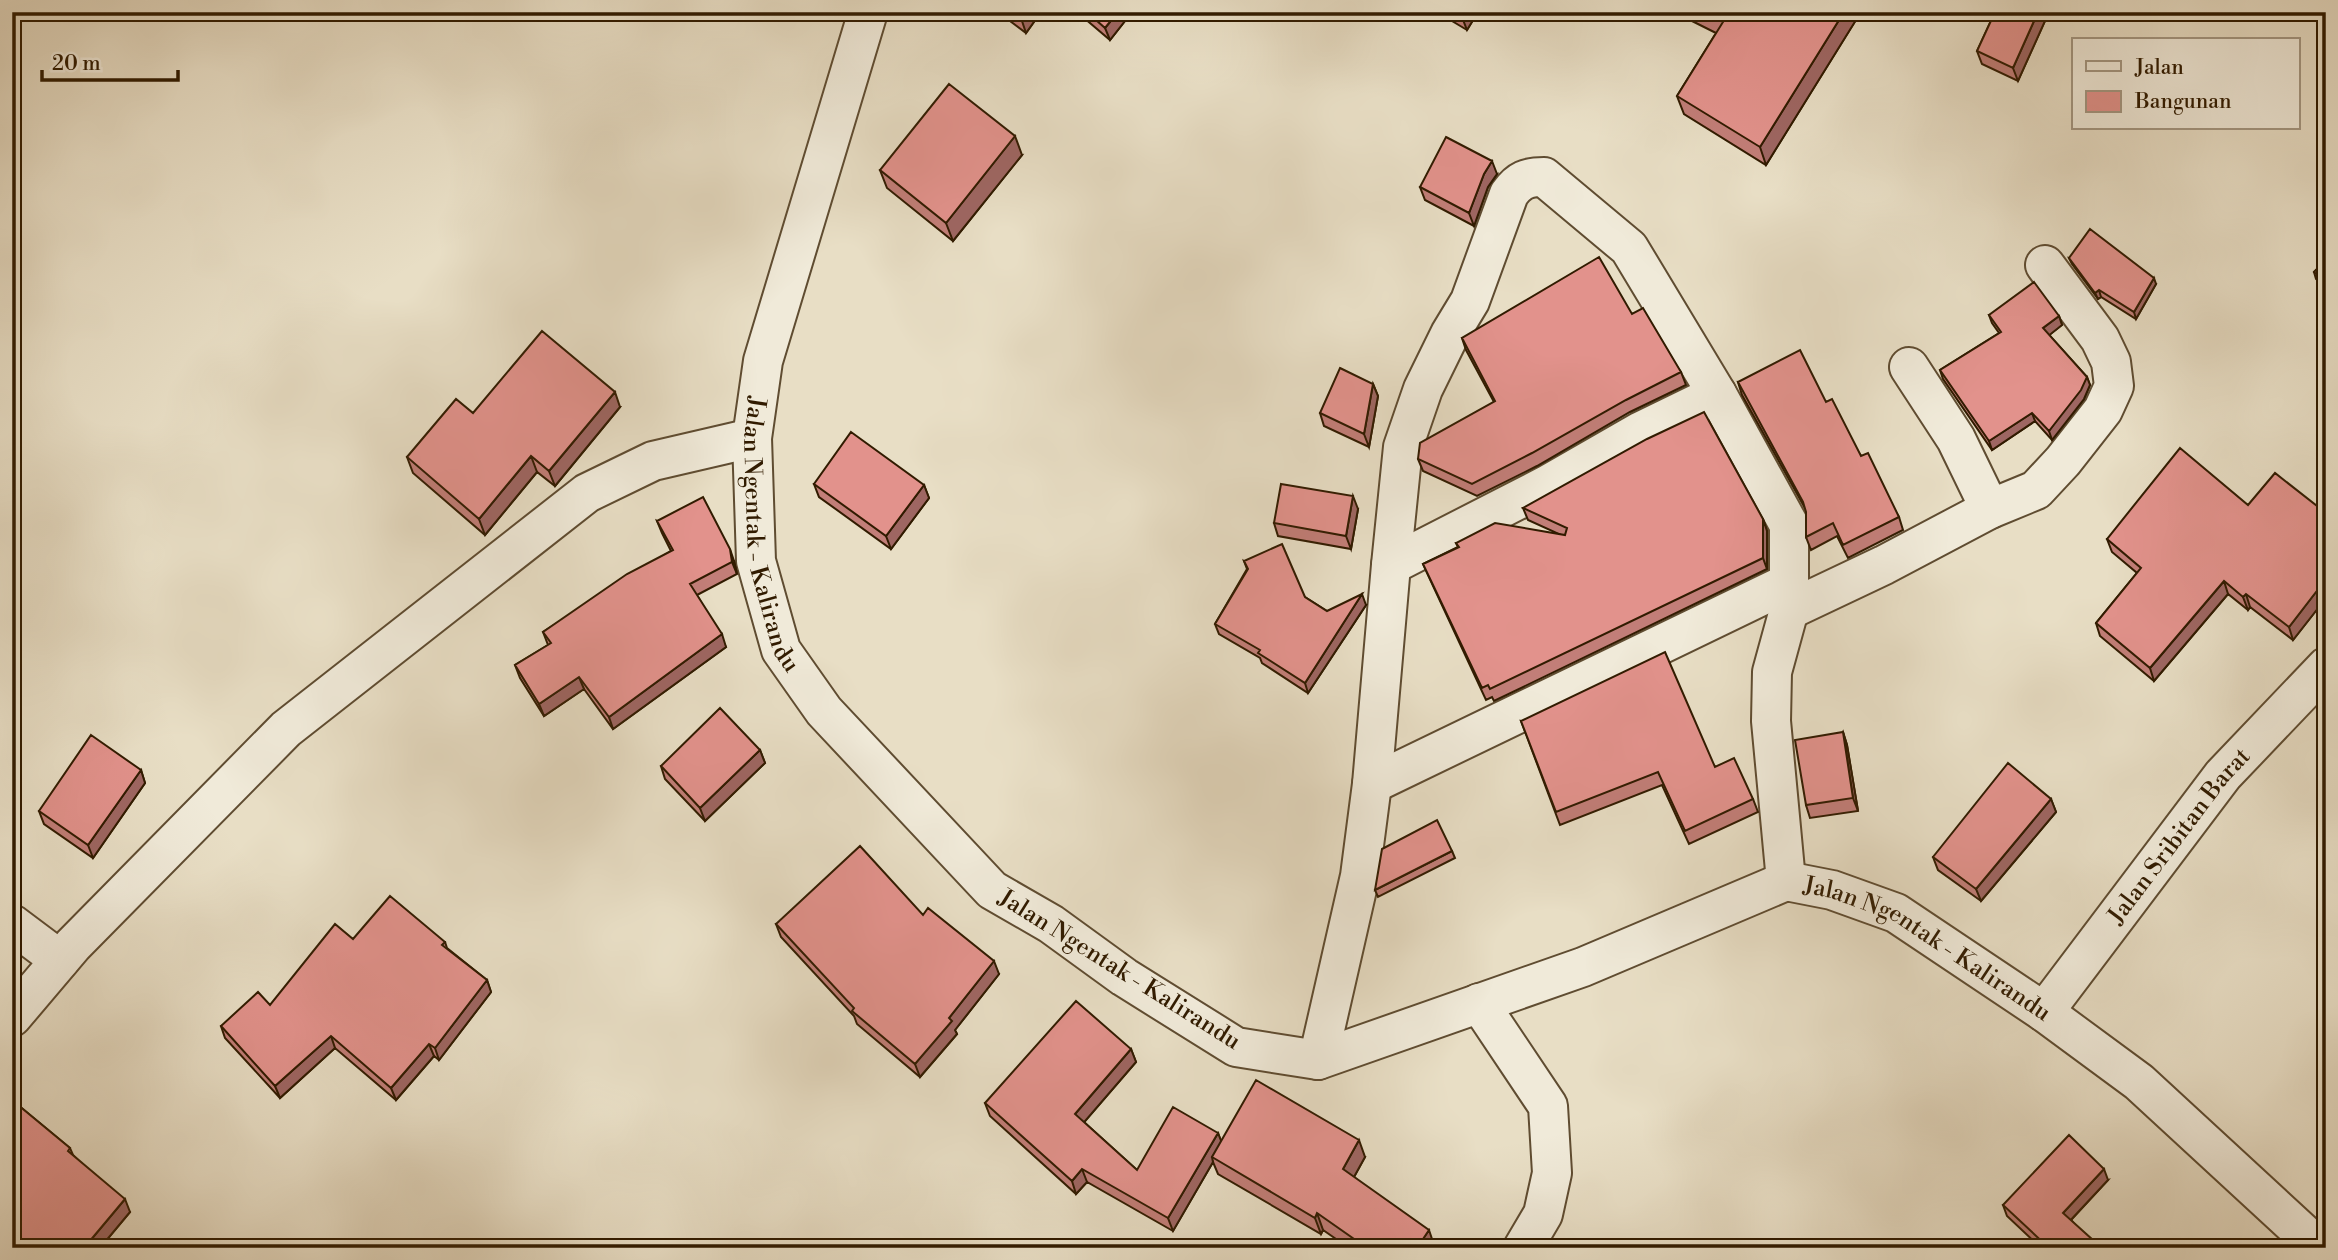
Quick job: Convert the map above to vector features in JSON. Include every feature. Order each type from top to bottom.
[{"type":"street","name":"Jalan Ngentak - Kalirandu","points":[[868,12],[763,361],[752,438],[756,561],[781,650],[824,711],[992,890],[1052,924],[1124,977],[1236,1047],[1318,1060],[1583,967],[1786,881],[1832,890],[1896,913],[2044,1012],[2140,1082],[2319,1248]]},
{"type":"street","points":[[1318,1060],[1360,876],[1403,447],[1423,389],[1450,334],[1471,301],[1509,194],[1516,184],[1528,177],[1544,177],[1629,248],[1717,394],[1789,525],[1788,596],[1772,672],[1771,721],[1786,881]]},
{"type":"street","points":[[1371,784],[1788,596],[1884,565],[1990,509],[2036,490],[2103,410],[2114,386],[2111,362],[2100,340],[2045,265]]},
{"type":"street","points":[[1909,367],[1956,439],[1990,509]]},
{"type":"street","points":[[1391,565],[1547,485],[1641,431],[1717,394]]},
{"type":"street","points":[[12,1017],[60,960],[286,729],[587,494],[653,461],[752,438]]},
{"type":"street","name":"Jalan Sribitan Barat","points":[[2044,1012],[2223,775],[2326,667]]},
{"type":"street","points":[[12,924],[60,960]]},
{"type":"street","points":[[1479,1003],[1548,1106],[1552,1173],[1543,1214],[1523,1248]]},
{"type":"building","points":[[1010,12],[1028,12],[1022,21]]},
{"type":"building","points":[[1087,12],[1118,12],[1105,28]]},
{"type":"building","points":[[1703,12],[1844,12],[1760,147],[1677,96],[1723,22]]},
{"type":"building","points":[[1995,12],[2038,12],[2013,68],[1977,51]]},
{"type":"building","points":[[949,84],[1015,136],[946,223],[880,170]]},
{"type":"building","points":[[1446,137],[1492,161],[1469,213],[1420,187]]},
{"type":"building","points":[[2090,229],[2154,278],[2134,312],[2099,290],[2095,293],[2069,258]]},
{"type":"building","points":[[1599,257],[1632,314],[1643,308],[1681,372],[1472,484],[1418,459],[1420,443],[1495,401],[1462,338]]},
{"type":"building","points":[[2326,260],[2326,282],[2314,272]]},
{"type":"building","points":[[2034,282],[2059,316],[2043,328],[2087,377],[2081,390],[2049,431],[2032,413],[1989,441],[1940,370],[2001,332],[1989,315]]},
{"type":"building","points":[[542,331],[615,392],[549,471],[531,456],[479,519],[407,457],[456,399],[473,413]]},
{"type":"building","points":[[1800,350],[1826,402],[1832,399],[1861,456],[1868,453],[1899,517],[1843,545],[1833,523],[1806,537],[1806,512],[1803,502],[1738,382]]},
{"type":"building","points":[[1340,368],[1373,384],[1364,434],[1320,413]]},
{"type":"building","points":[[1704,412],[1763,519],[1763,558],[1490,689],[1488,685],[1482,688],[1423,564],[1459,547],[1456,543],[1495,523],[1565,535],[1567,528],[1523,508],[1647,439]]},
{"type":"building","points":[[851,432],[924,485],[886,536],[814,484]]},
{"type":"building","points":[[2180,448],[2248,505],[2275,473],[2326,513],[2326,579],[2289,627],[2224,581],[2150,668],[2096,623],[2141,568],[2107,539]]},
{"type":"building","points":[[1281,484],[1353,496],[1346,536],[1274,523]]},
{"type":"building","points":[[703,497],[730,549],[732,562],[690,584],[722,634],[609,717],[579,677],[539,704],[515,665],[551,643],[543,632],[627,574],[673,550],[657,521]]},
{"type":"building","points":[[1282,544],[1305,597],[1327,611],[1362,594],[1305,683],[1258,653],[1260,650],[1215,624],[1248,569],[1244,561]]},
{"type":"building","points":[[1665,652],[1715,767],[1734,758],[1753,799],[1685,831],[1658,772],[1556,812],[1521,721]]},
{"type":"building","points":[[720,708],[760,750],[700,808],[661,766]]},
{"type":"building","points":[[1843,732],[1853,798],[1806,805],[1795,740]]},
{"type":"building","points":[[91,735],[141,770],[88,845],[39,811]]},
{"type":"building","points":[[2008,763],[2051,799],[1976,889],[1933,857]]},
{"type":"building","points":[[1437,820],[1452,851],[1375,890],[1382,849]]},
{"type":"building","points":[[860,846],[923,915],[928,908],[994,961],[949,1018],[952,1021],[915,1064],[852,1011],[854,1008],[776,924]]},
{"type":"building","points":[[390,896],[445,942],[442,945],[487,980],[435,1048],[429,1044],[391,1088],[331,1036],[275,1086],[221,1026],[258,992],[270,1005],[335,924],[353,939]]},
{"type":"building","points":[[1076,1001],[1131,1049],[1075,1114],[1137,1170],[1173,1107],[1218,1133],[1168,1218],[1082,1169],[1072,1181],[985,1103]]},
{"type":"building","points":[[1256,1080],[1359,1140],[1343,1169],[1429,1230],[1417,1248],[1367,1248],[1317,1213],[1315,1218],[1212,1157]]},
{"type":"building","points":[[12,1100],[70,1148],[68,1151],[125,1199],[84,1248],[28,1248],[12,1234]]},
{"type":"building","points":[[2069,1135],[2104,1169],[2063,1213],[2094,1241],[2089,1248],[2049,1248],[2003,1205]]}]
